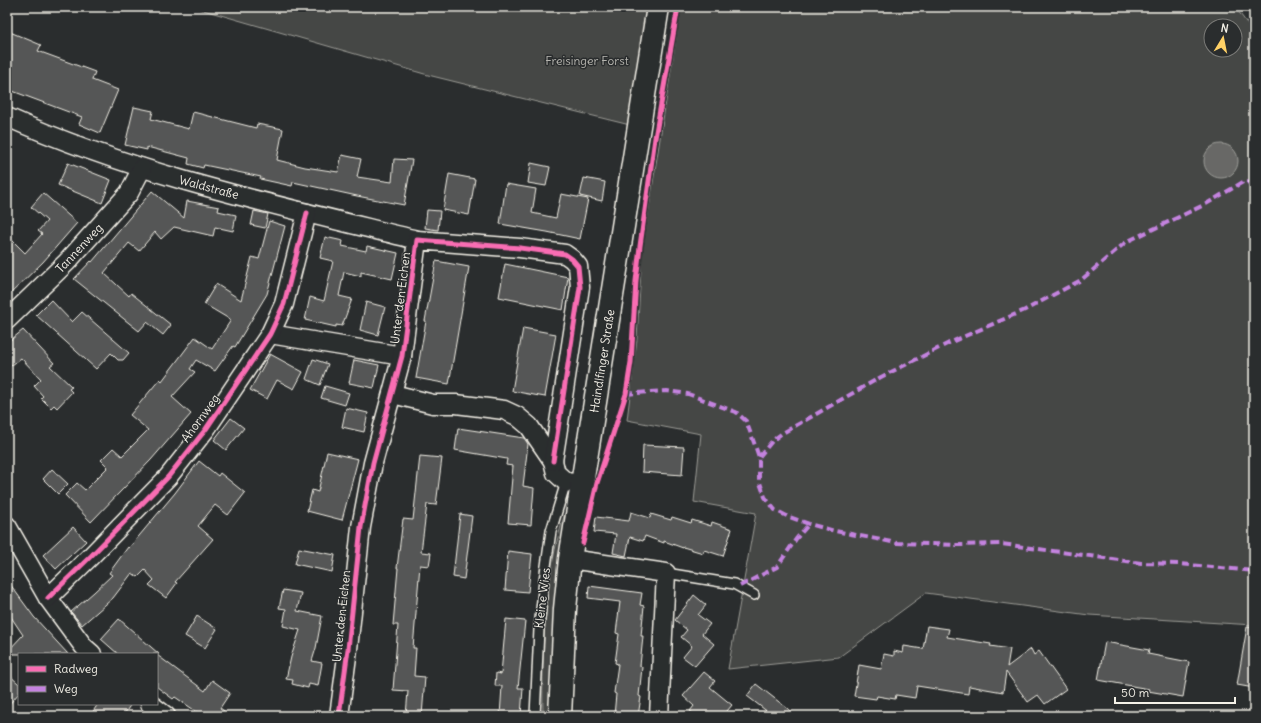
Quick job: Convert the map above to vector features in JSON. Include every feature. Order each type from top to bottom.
[{"type":"street","name":"Haindlfinger Straße","points":[[560,716],[565,609],[570,560],[574,483],[658,7]]},
{"type":"street","name":"Waldstraße","points":[[7,117],[44,134],[142,168],[307,213],[417,240]]},
{"type":"street","name":"Tannenweg","points":[[7,320],[67,262],[128,193],[142,168]]},
{"type":"street","name":"Ahornweg","points":[[48,598],[168,477],[206,429],[270,334],[284,304],[307,213]]},
{"type":"street","name":"Unter den Eichen","points":[[339,716],[361,528],[373,463],[393,394],[402,356],[417,240],[520,248],[565,254],[578,266],[580,287],[553,461]]},
{"type":"street","points":[[270,334],[402,356]]},
{"type":"street","points":[[393,394],[433,404],[462,405],[504,410],[517,416],[529,426],[553,461],[556,473],[574,483]]},
{"type":"street","points":[[7,526],[48,598],[84,647],[91,653]]},
{"type":"street","points":[[570,560],[666,573],[660,716]]},
{"type":"street","points":[[151,705],[166,716]]},
{"type":"lane","name":"Kleine Wies","points":[[535,716],[538,628],[551,530],[574,483]]},
{"type":"lane","points":[[666,573],[734,584],[754,595]]},
{"type":"green space","name":"Freisinger Forst","points":[[193,7],[650,7],[630,125],[428,75]]},
{"type":"green space","points":[[681,7],[1239,7],[1238,11],[1254,33],[1254,625],[1089,615],[926,593],[839,657],[728,669],[756,513],[694,502],[701,434],[627,420],[637,339],[642,252]]},
{"type":"green space","points":[[565,513],[552,716],[543,716],[543,665],[546,613],[553,562]]},
{"type":"shaded area","points":[[1218,144],[1224,144],[1228,145],[1235,151],[1238,161],[1237,168],[1231,175],[1224,178],[1218,178],[1214,177],[1207,171],[1204,164],[1204,158],[1205,154],[1211,147]]},
{"type":"building","points":[[10,32],[41,45],[38,51],[95,72],[92,80],[118,90],[100,133],[79,124],[82,117],[7,89],[7,38]]},
{"type":"building","points":[[134,107],[153,111],[151,119],[189,129],[193,112],[256,128],[257,124],[283,129],[277,160],[305,167],[338,172],[342,155],[361,159],[357,177],[392,182],[394,159],[412,160],[404,205],[293,182],[292,186],[260,179],[261,177],[204,165],[203,168],[188,164],[189,158],[147,147],[147,150],[125,145]]},
{"type":"building","points":[[68,163],[111,180],[102,203],[58,185]]},
{"type":"building","points":[[531,163],[550,167],[546,186],[528,183]]},
{"type":"building","points":[[449,174],[475,179],[469,215],[443,210]]},
{"type":"building","points":[[584,178],[605,182],[602,201],[580,196]]},
{"type":"building","points":[[506,184],[536,189],[532,213],[556,218],[561,194],[588,199],[580,239],[500,224]]},
{"type":"building","points":[[152,191],[184,218],[187,201],[219,207],[218,211],[236,215],[233,231],[215,227],[213,236],[174,227],[161,239],[155,232],[139,251],[129,243],[104,273],[129,296],[131,293],[171,325],[163,335],[147,322],[139,331],[74,279],[91,261],[92,262]]},
{"type":"building","points":[[43,193],[77,223],[43,262],[7,297],[7,235],[25,253],[42,234],[38,231],[47,221],[31,207]]},
{"type":"building","points":[[427,210],[440,211],[438,230],[425,228]]},
{"type":"building","points":[[254,211],[268,214],[265,228],[251,225]]},
{"type":"building","points":[[269,221],[285,226],[267,294],[235,347],[233,346],[215,371],[196,360],[190,369],[195,372],[172,397],[191,414],[151,460],[91,522],[65,495],[77,483],[85,490],[108,467],[101,460],[113,448],[122,456],[148,430],[130,415],[160,379],[162,381],[195,337],[212,349],[231,320],[204,304],[216,284],[241,300],[252,257],[259,259]]},
{"type":"building","points":[[325,237],[343,241],[342,246],[366,251],[367,246],[398,253],[392,279],[361,272],[361,276],[344,272],[339,296],[352,299],[342,326],[336,325],[336,327],[305,320],[310,297],[324,301],[333,261],[320,258]]},
{"type":"building","points":[[436,261],[469,267],[449,384],[416,378]]},
{"type":"building","points":[[505,264],[568,277],[563,310],[499,297]]},
{"type":"building","points":[[51,300],[72,322],[82,312],[129,353],[123,360],[118,360],[111,353],[96,369],[36,315]]},
{"type":"building","points":[[366,302],[385,307],[378,335],[360,330]]},
{"type":"building","points":[[523,328],[556,334],[545,397],[512,391]]},
{"type":"building","points":[[23,330],[54,363],[50,366],[72,387],[69,389],[72,392],[57,408],[54,405],[51,408],[41,398],[43,396],[34,386],[41,379],[21,358],[7,369],[7,343]]},
{"type":"building","points":[[270,354],[303,372],[294,389],[277,380],[267,399],[250,390]]},
{"type":"building","points":[[313,359],[328,364],[320,385],[306,379]]},
{"type":"building","points":[[354,360],[379,365],[374,388],[349,383]]},
{"type":"building","points":[[325,386],[349,393],[345,405],[321,398]]},
{"type":"building","points":[[346,408],[368,413],[364,432],[342,427]]},
{"type":"building","points":[[231,418],[244,428],[226,450],[214,440]]},
{"type":"building","points":[[458,428],[524,438],[528,444],[523,486],[534,488],[531,525],[508,523],[513,466],[506,465],[507,459],[455,450]]},
{"type":"building","points":[[643,445],[684,447],[682,475],[642,472]]},
{"type":"building","points":[[327,452],[358,459],[342,520],[307,511],[312,490],[318,492]]},
{"type":"building","points":[[420,456],[442,458],[436,505],[427,504],[421,552],[431,553],[429,566],[420,565],[413,648],[416,648],[414,676],[425,677],[422,716],[406,716],[408,691],[393,690],[398,625],[393,625],[397,568],[403,519],[413,520]]},
{"type":"building","points":[[199,461],[218,476],[220,473],[245,493],[228,515],[215,505],[198,526],[213,539],[175,582],[177,583],[166,598],[149,585],[154,580],[145,570],[138,577],[132,573],[113,598],[82,625],[71,612],[112,575],[109,573],[128,547],[129,548],[175,493]]},
{"type":"building","points":[[52,469],[68,484],[58,494],[43,479]]},
{"type":"building","points":[[631,512],[650,518],[651,514],[671,520],[672,517],[691,523],[692,520],[711,526],[712,522],[732,529],[723,556],[704,550],[703,553],[683,548],[645,536],[643,541],[630,537],[626,556],[613,553],[616,534],[594,532],[596,517],[629,521]]},
{"type":"building","points":[[460,514],[472,516],[464,579],[453,577]]},
{"type":"building","points":[[73,527],[86,541],[56,569],[43,555]]},
{"type":"building","points":[[299,548],[335,555],[332,572],[295,564]]},
{"type":"building","points":[[508,551],[532,554],[528,592],[505,590]]},
{"type":"building","points":[[7,580],[34,617],[67,653],[7,654],[7,652],[23,635],[7,611]]},
{"type":"building","points":[[589,586],[642,593],[640,605],[644,606],[640,666],[642,667],[639,696],[641,697],[638,716],[614,716],[616,694],[614,693],[618,664],[615,663],[619,634],[616,633],[620,602],[588,598]]},
{"type":"building","points":[[283,590],[301,593],[297,611],[322,616],[312,661],[322,663],[318,686],[309,684],[308,688],[292,684],[293,680],[286,679],[291,657],[300,630],[283,626],[286,609],[279,608]]},
{"type":"building","points":[[694,595],[706,605],[698,615],[710,624],[702,634],[714,644],[695,666],[683,657],[692,646],[681,637],[687,630],[675,620]]},
{"type":"building","points":[[197,616],[217,629],[205,648],[185,636]]},
{"type":"building","points":[[119,619],[158,653],[117,653],[101,639]]},
{"type":"building","points":[[506,619],[525,621],[518,688],[523,688],[521,716],[500,716],[502,686],[495,686],[496,673],[501,674]]},
{"type":"building","points":[[927,626],[949,629],[947,637],[991,644],[990,646],[1010,649],[1007,667],[1031,649],[1034,655],[1039,651],[1066,689],[1045,704],[1038,695],[1028,702],[1006,672],[1003,692],[969,686],[968,694],[917,686],[915,698],[896,695],[895,699],[877,696],[876,699],[854,696],[859,665],[881,669],[884,654],[894,656],[894,651],[903,653],[904,646],[923,649]]},
{"type":"building","points":[[1247,627],[1254,628],[1254,688],[1237,685]]},
{"type":"building","points":[[1105,642],[1149,650],[1148,654],[1189,662],[1183,697],[1098,680]]},
{"type":"building","points":[[158,656],[205,691],[212,680],[230,693],[220,708],[231,716],[203,716],[175,697],[173,699],[158,688]]},
{"type":"building","points":[[704,672],[715,681],[710,687],[732,705],[723,716],[697,716],[690,711],[694,706],[683,696]]},
{"type":"building","points":[[7,673],[18,683],[18,694],[7,707]]},
{"type":"building","points":[[756,684],[797,716],[773,716],[747,696]]},
{"type":"building","points":[[97,705],[130,705],[123,716],[90,716]]},
{"type":"marked path","points":[[759,457],[773,440],[781,434],[881,377],[949,343],[1025,310],[1081,280],[1126,242],[1206,204],[1243,182],[1254,183]]},
{"type":"marked path","points":[[626,394],[667,391],[688,394],[736,412],[746,421],[759,457],[759,480],[765,497],[775,510],[809,524],[835,531],[897,543],[959,545],[1002,544],[1141,563],[1178,564],[1254,571]]},
{"type":"marked path","points":[[740,586],[777,567],[796,539],[809,524]]},
{"type":"cycle path","points":[[583,543],[597,483],[626,394],[631,362],[636,281],[640,246],[655,138],[678,7]]},
{"type":"cycle path","points":[[48,598],[168,477],[206,429],[270,334],[284,304],[307,213]]},
{"type":"cycle path","points":[[339,716],[361,527],[373,463],[402,356],[417,240],[520,248],[565,254],[578,266],[580,287],[553,461]]}]
